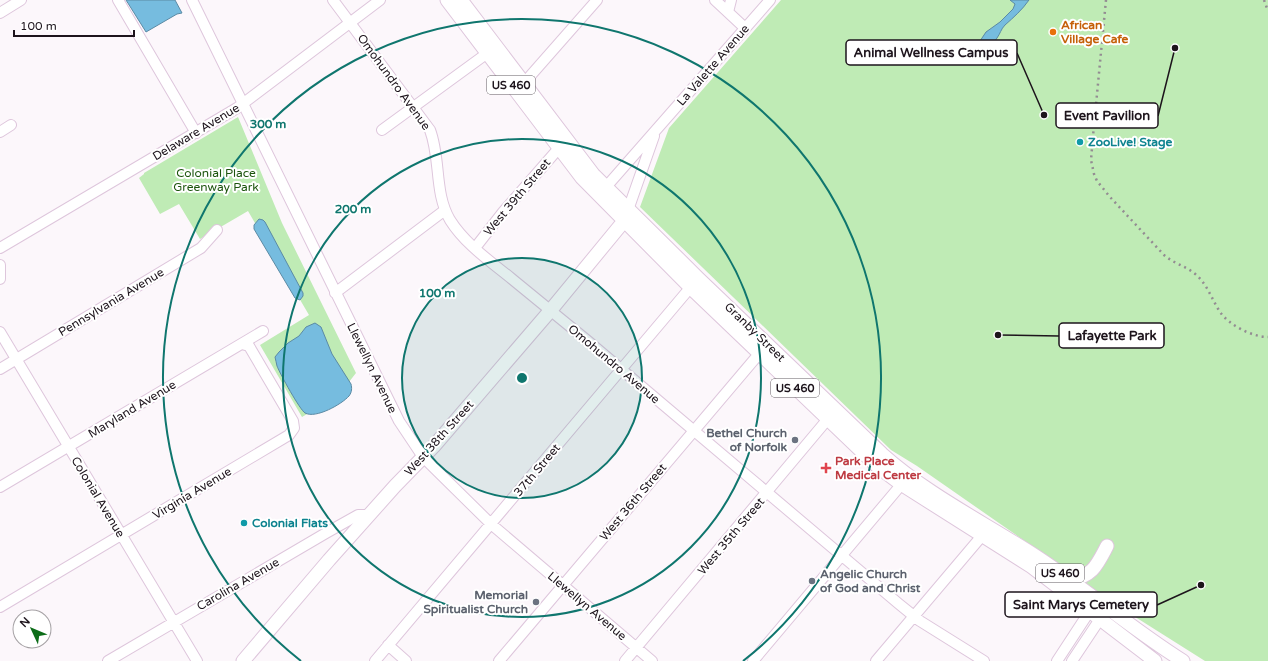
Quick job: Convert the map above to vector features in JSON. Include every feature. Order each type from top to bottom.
[{"type":"main road","name":"Granby Street","points":[[447,0],[524,83],[584,163],[606,187],[626,215]]},
{"type":"main road","name":"Granby Street","points":[[461,0],[492,50],[559,148],[582,178],[626,215],[832,414],[877,466],[905,480],[986,532],[1155,661]]},
{"type":"main road","name":"West 38th Street","points":[[243,661],[329,560],[423,457],[550,311],[626,215]]},
{"type":"main road","name":"Granby Street","points":[[986,532],[1037,557],[1140,632],[1183,661]]},
{"type":"main road","points":[[1070,580],[1079,579],[1091,572],[1096,567],[1107,546]]},
{"type":"street","points":[[0,13],[21,0]]},
{"type":"street","points":[[118,0],[196,133]]},
{"type":"street","name":"Llewellyn Avenue","points":[[192,0],[399,421],[423,457],[491,524],[652,661]]},
{"type":"street","name":"Omohundro Avenue","points":[[333,0],[430,130],[434,140],[439,187],[445,210],[451,221],[475,248],[914,616],[984,661]]},
{"type":"street","name":"Delaware Avenue","points":[[0,248],[243,104],[380,0]]},
{"type":"street","points":[[524,83],[597,0]]},
{"type":"street","points":[[715,0],[745,28]]},
{"type":"street","points":[[728,12],[731,0]]},
{"type":"street","name":"La Valette Avenue","points":[[606,187],[770,0]]},
{"type":"street","points":[[382,130],[492,50]]},
{"type":"street","points":[[0,132],[11,125]]},
{"type":"street","name":"La Valette Avenue","points":[[626,215],[656,130]]},
{"type":"street","name":"West 39th Street","points":[[475,248],[559,148]]},
{"type":"street","points":[[335,293],[445,210]]},
{"type":"street","name":"Pennsylvania Avenue","points":[[0,369],[201,248],[217,230]]},
{"type":"street","points":[[0,266],[0,279]]},
{"type":"street","name":"37th Street","points":[[375,661],[694,282]]},
{"type":"street","name":"Maryland Avenue","points":[[0,488],[263,331]]},
{"type":"street","name":"Colonial Avenue","points":[[0,332],[196,661]]},
{"type":"street","name":"Virginia Avenue","points":[[0,606],[292,432],[294,428],[293,421],[265,371],[249,346],[242,344]]},
{"type":"street","name":"West 36th Street","points":[[499,661],[763,348]]},
{"type":"street","name":"West 35th Street","points":[[625,661],[832,414]]},
{"type":"street","points":[[753,661],[905,480]]},
{"type":"street","name":"Carolina Avenue","points":[[108,661],[358,515],[369,515]]},
{"type":"street","points":[[876,661],[986,532]]},
{"type":"street","points":[[1057,661],[1089,612],[1102,604]]},
{"type":"street","points":[[1072,661],[1100,620],[1102,604]]},
{"type":"street","points":[[388,646],[406,661]]},
{"type":"green space","points":[[781,0],[1268,0],[1268,661],[1205,661],[1121,608],[917,466],[891,450],[640,207],[669,128]]},
{"type":"green space","name":"Colonial Place Greenway Park","points":[[238,117],[282,223],[356,373],[338,396],[302,417],[260,345],[309,315],[248,211],[200,239],[179,204],[160,214],[139,178],[144,173]]},
{"type":"water","points":[[126,0],[175,0],[182,13],[177,14],[146,32]]},
{"type":"water","points":[[1010,0],[1029,0],[1004,27],[990,46],[975,55],[959,58],[957,55],[960,50],[976,47],[986,32],[1000,22],[1013,9],[1015,4]]},
{"type":"water","points":[[259,219],[265,222],[303,293],[300,300],[295,298],[254,229],[254,225]]},
{"type":"water","points":[[315,323],[321,327],[332,354],[352,388],[349,396],[341,403],[328,410],[316,414],[310,414],[305,413],[302,410],[295,399],[279,370],[275,357],[288,343],[299,336],[306,327]]},
{"type":"railway","points":[[1106,0],[1091,160],[1097,181],[1164,255],[1190,271],[1202,281],[1224,317],[1235,326],[1248,333],[1268,337]]},
{"type":"railway","points":[[1264,0],[1268,11]]},
{"type":"place","name":"African Village Cafe","points":[[1053,32]]},
{"type":"place","name":"Event Pavilion","points":[[1175,48]]},
{"type":"place","name":"Animal Wellness Campus","points":[[1044,115]]},
{"type":"place","name":"ZooLive! Stage","points":[[1080,142]]},
{"type":"place","name":"Lafayette Park","points":[[998,335]]},
{"type":"place","name":"Bethel Church of Norfolk","points":[[795,440]]},
{"type":"place","name":"Park Place Medical Center","points":[[826,468]]},
{"type":"place","name":"Colonial Flats","points":[[244,523]]},
{"type":"place","name":"Angelic Church of God and Christ","points":[[812,581]]},
{"type":"place","name":"Saint Marys Cemetery","points":[[1201,585]]},
{"type":"place","name":"Memorial Spiritualist Church","points":[[536,602]]}]
